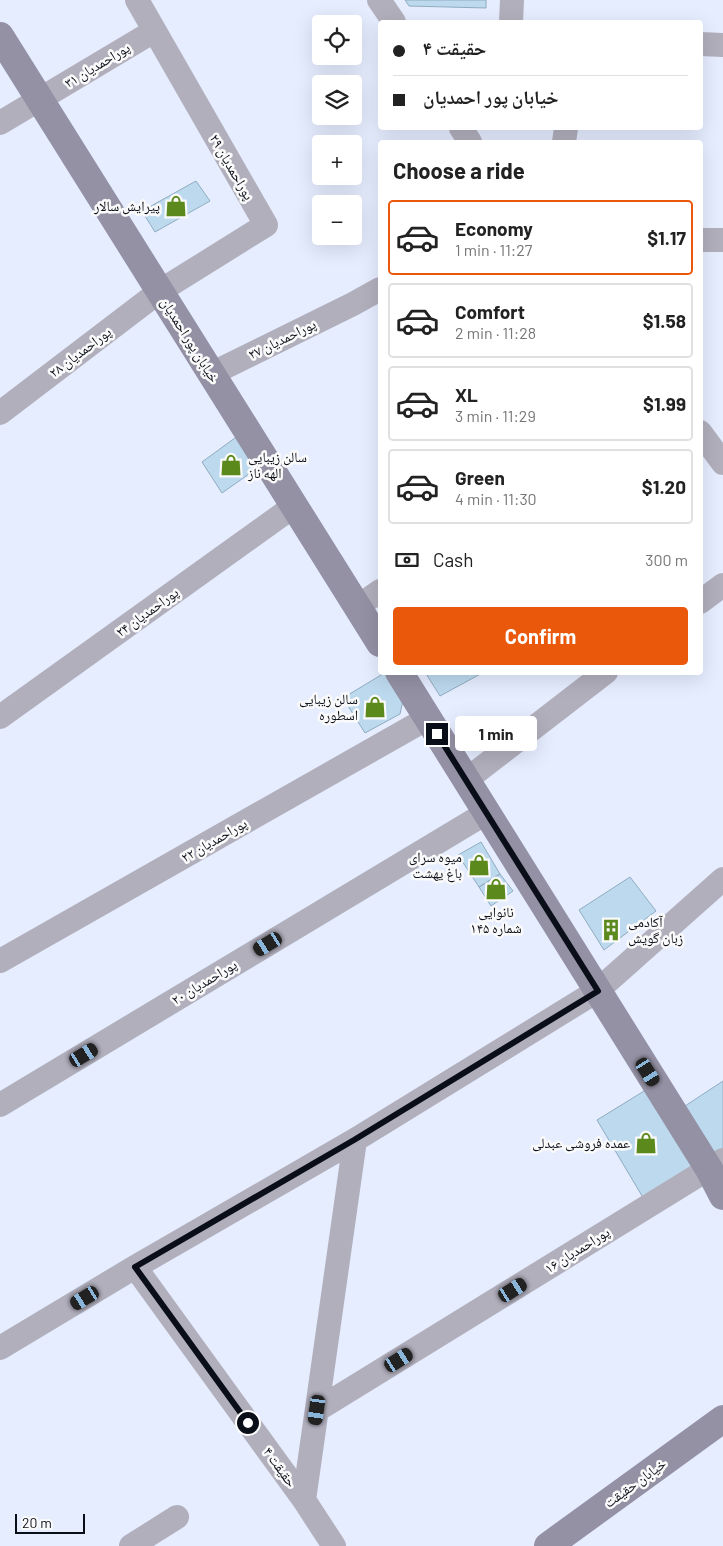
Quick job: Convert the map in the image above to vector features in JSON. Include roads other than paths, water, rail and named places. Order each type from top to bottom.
[{"type":"street","name":"پوراحمدیان ۲۹","points":[[136,0],[266,225],[160,291]]},
{"type":"street","points":[[379,0],[393,20]]},
{"type":"street","points":[[511,20],[512,0]]},
{"type":"street","name":"پوراحمدیان ۳۱","points":[[0,122],[154,31]]},
{"type":"street","name":"خیابان پور احمدیان","points":[[0,36],[378,640]]},
{"type":"street","points":[[703,44],[723,44]]},
{"type":"street","points":[[703,240],[723,240]]},
{"type":"street","name":"پوراحمدیان ۲۷","points":[[211,374],[378,290]]},
{"type":"street","name":"پوراحمدیان ۲۸","points":[[0,413],[160,291]]},
{"type":"street","points":[[703,436],[722,460]]},
{"type":"street","name":"پوراحمدیان ۲۴","points":[[0,718],[294,506]]},
{"type":"street","points":[[703,600],[723,585]]},
{"type":"street","points":[[357,607],[378,592]]},
{"type":"street","points":[[401,675],[598,991],[716,1165],[723,1196]]},
{"type":"street","points":[[466,780],[602,675]]},
{"type":"street","name":"پوراحمدیان ۲۲","points":[[0,961],[428,718]]},
{"type":"street","name":"پوراحمدیان ۲۰","points":[[0,1105],[486,813]]},
{"type":"street","points":[[0,1348],[354,1140],[598,991],[723,879]]},
{"type":"street","points":[[304,1500],[354,1140]]},
{"type":"street","name":"پوراحمدیان ۱۶","points":[[317,1410],[716,1165]]},
{"type":"street","name":"حقیقت ۴","points":[[135,1267],[304,1500],[334,1546]]},
{"type":"street","name":"خیابان حقیقت","points":[[548,1546],[723,1419]]},
{"type":"street","points":[[131,1546],[177,1516]]},
{"type":"place","name":"پیرایش سالار","points":[[176,206]]},
{"type":"place","name":"سالن زیبایی الهه ناز","points":[[231,465]]},
{"type":"place","name":"سالن زیبایی اسطوره","points":[[375,707]]},
{"type":"place","name":"میوه سرای باغ یهشت","points":[[479,865]]},
{"type":"place","name":"نانوایی شماره ۱۴۵","points":[[496,889]]},
{"type":"place","name":"آکادمی زبان گویش","points":[[611,930]]},
{"type":"place","name":"عمده فروشی عبدلی","points":[[646,1143]]}]
